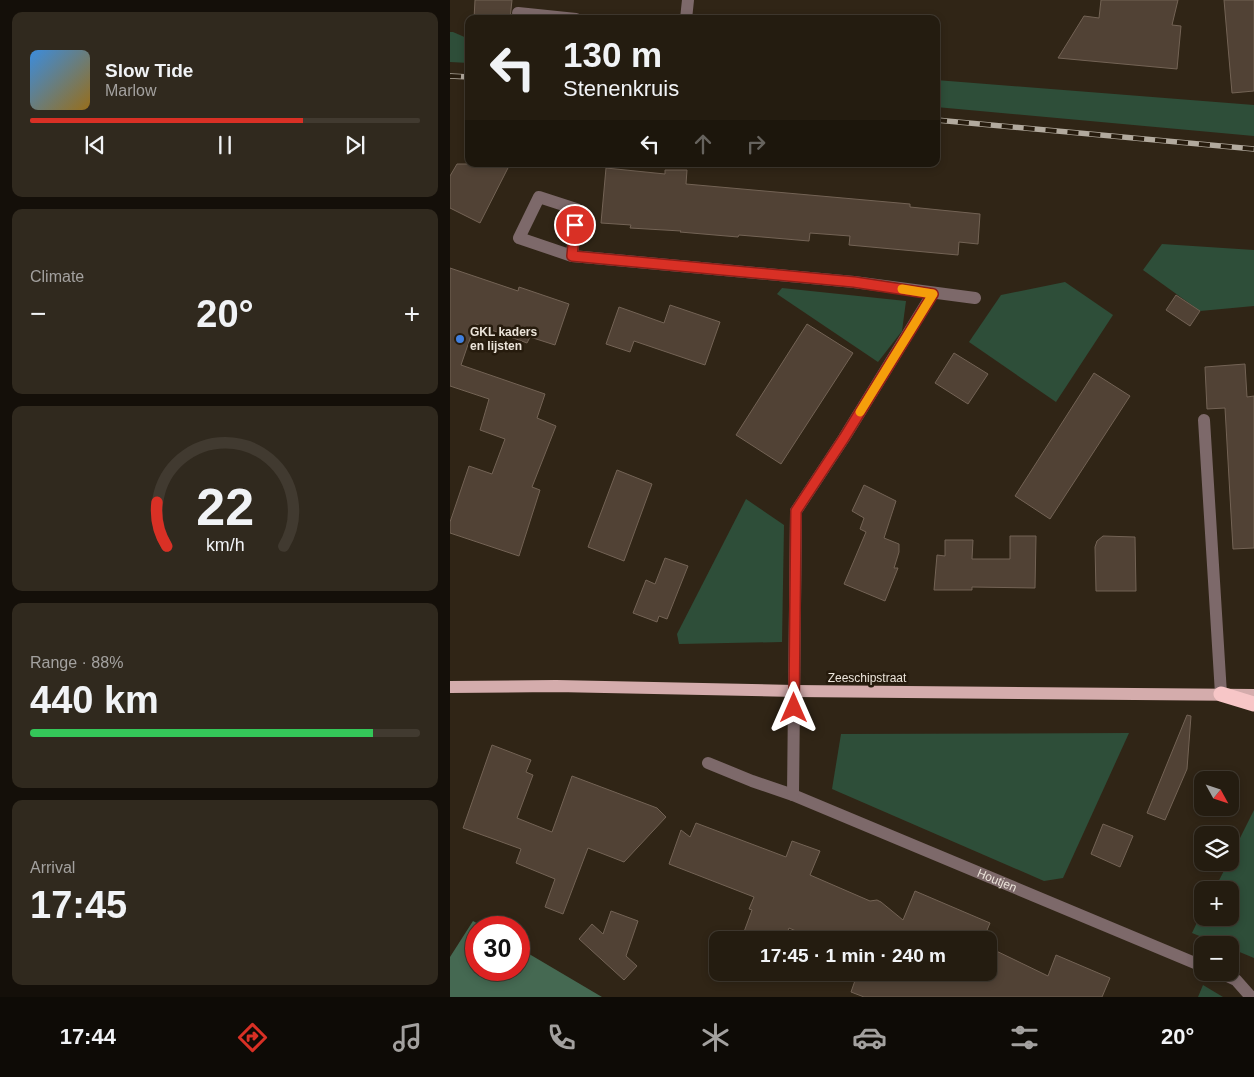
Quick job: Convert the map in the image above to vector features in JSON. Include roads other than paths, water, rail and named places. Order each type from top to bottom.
[{"type":"highway","points":[[1221,694],[1254,704]]},
{"type":"main road","name":"Zeeschipstraat","points":[[450,686],[1254,695]]},
{"type":"street","points":[[686,15],[688,0]]},
{"type":"street","points":[[518,13],[537,15]]},
{"type":"street","points":[[572,256],[576,209],[539,197],[519,238],[572,256],[854,282],[933,294],[975,298]]},
{"type":"street","points":[[794,795],[796,511],[844,438],[933,294]]},
{"type":"street","points":[[1204,420],[1221,694]]},
{"type":"street","name":"Houtjen","points":[[708,763],[752,781],[794,795],[1194,963]]},
{"type":"street","points":[[1237,981],[1251,997]]},
{"type":"railway","points":[[450,76],[465,77]]},
{"type":"railway","points":[[940,120],[1254,149]]},
{"type":"place","name":"GKL kaders en lijsten","points":[[460,339]]}]
